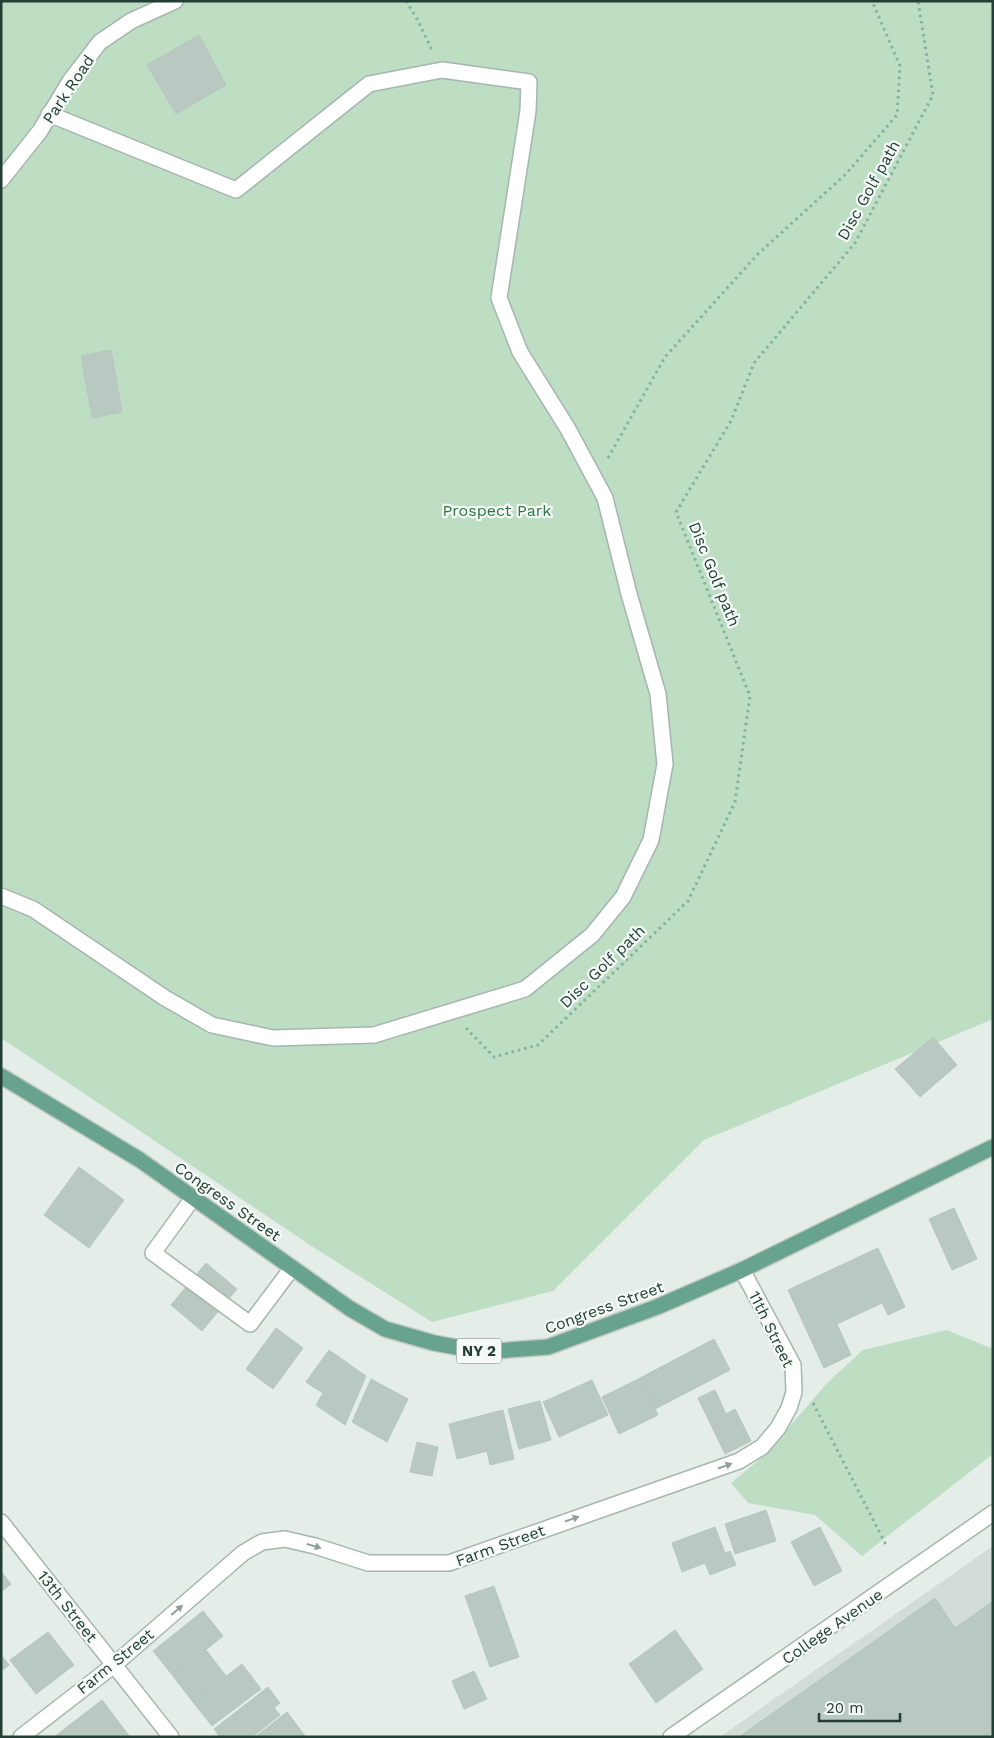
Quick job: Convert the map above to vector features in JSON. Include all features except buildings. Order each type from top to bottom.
[{"type":"main road","name":"Congress Street","points":[[1,1076],[140,1160],[349,1308],[386,1329],[434,1343],[483,1352],[548,1347],[657,1307],[742,1270],[993,1146]]},
{"type":"street","name":"Park Road","points":[[1,180],[40,131],[70,81],[100,42],[131,21],[175,1]]},
{"type":"street","points":[[1,896],[33,909],[165,998],[212,1025],[273,1038],[374,1035],[525,989],[592,935],[623,897],[651,840],[665,764],[658,694],[629,594],[605,498],[568,429],[520,352],[499,298],[528,111],[529,82],[442,70],[369,84],[236,190],[49,114]]},
{"type":"street","points":[[193,1198],[153,1253],[250,1324],[292,1268]]},
{"type":"street","name":"11th Street","points":[[742,1270],[794,1365],[794,1392],[784,1418]]},
{"type":"street","name":"Farm Street","points":[[21,1737],[114,1665],[243,1553],[262,1542],[284,1539],[316,1546],[368,1563],[449,1563],[739,1461],[762,1447],[784,1418]]},
{"type":"street","name":"College Avenue","points":[[671,1737],[993,1514]]},
{"type":"street","name":"13th Street","points":[[1,1522],[171,1737]]},
{"type":"path","points":[[406,1],[442,70]]},
{"type":"path","points":[[605,498],[605,464],[665,357],[758,254],[846,174],[897,116],[900,66],[872,1]]},
{"type":"path","name":"Disc Golf path","points":[[450,1012],[494,1057],[538,1045],[688,901],[735,802],[750,696],[676,512],[731,421],[754,363],[855,244],[933,95],[918,1]]},
{"type":"path","points":[[811,1399],[886,1545]]},
{"type":"shaded area","points":[[993,1546],[993,1737],[720,1737]]},
{"type":"green space","name":"Prospect Park","points":[[1,1],[993,1],[993,1019],[704,1140],[553,1291],[432,1322],[313,1247],[1,1038]]},
{"type":"green space","points":[[947,1330],[993,1349],[993,1454],[862,1556],[815,1515],[748,1503],[731,1483],[765,1455],[828,1382],[863,1350]]}]
